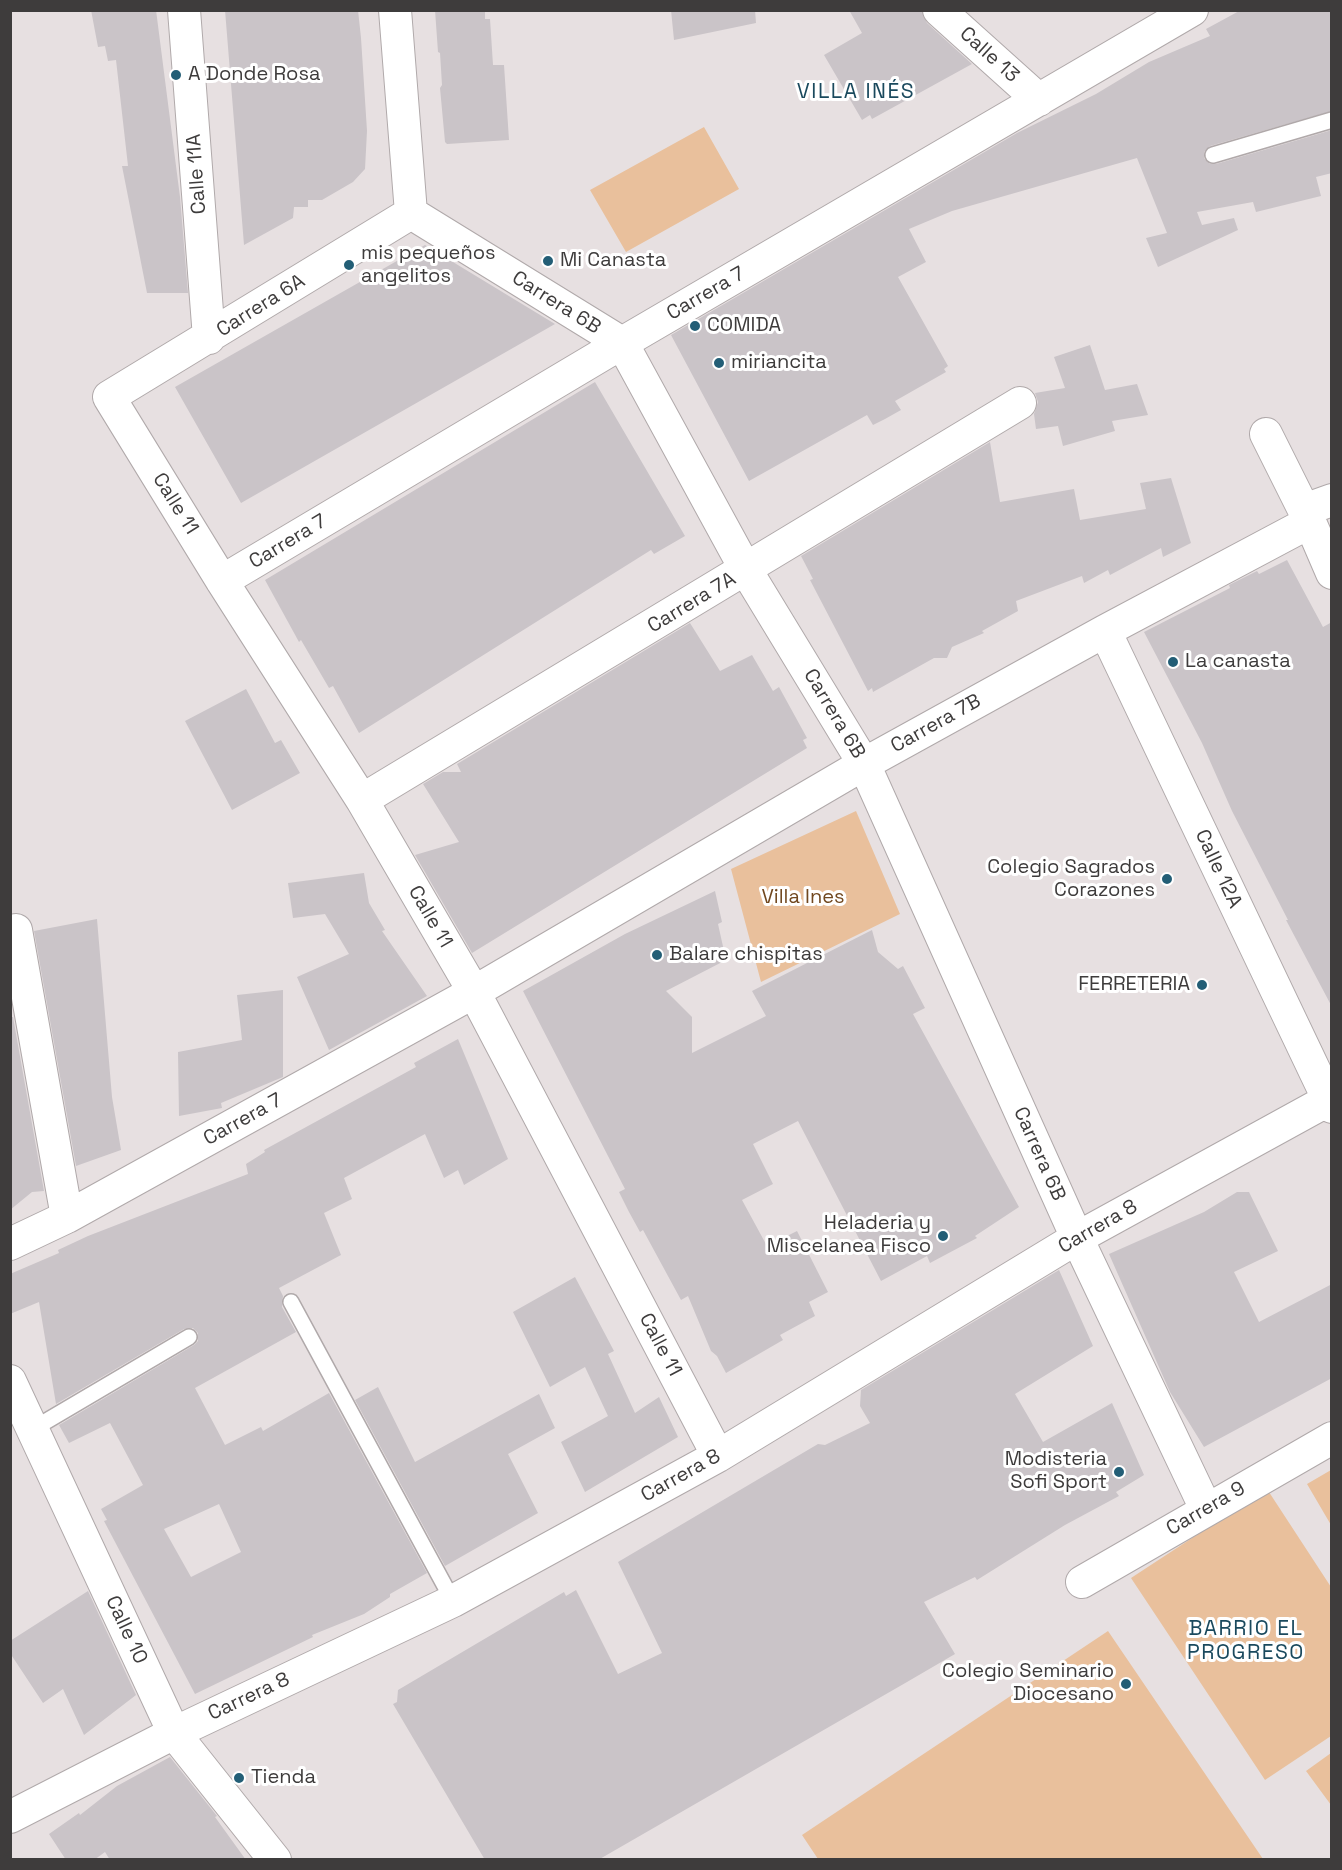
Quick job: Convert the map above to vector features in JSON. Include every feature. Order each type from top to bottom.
[{"type":"street","name":"Calle 11A","points":[[184,10],[209,338]]},
{"type":"street","points":[[395,10],[411,213]]},
{"type":"street","name":"Calle 13","points":[[939,10],[1039,100]]},
{"type":"street","name":"Carrera 7","points":[[222,581],[622,343],[1192,10]]},
{"type":"street","name":"Carrera 6A","points":[[109,397],[411,213]]},
{"type":"street","name":"Carrera 6B","points":[[411,213],[622,343],[746,570],[864,764],[1077,1238],[1206,1509]]},
{"type":"street","name":"Calle 11","points":[[109,397],[222,581],[362,800],[474,993],[718,1456]]},
{"type":"street","name":"Carrera 7A","points":[[362,800],[1020,403]]},
{"type":"street","points":[[1266,434],[1315,511],[1332,573]]},
{"type":"street","name":"Carrera 7B","points":[[474,993],[864,764],[1105,631],[1315,511]]},
{"type":"street","name":"Calle 12A","points":[[1105,631],[1330,1101]]},
{"type":"street","points":[[16,930],[67,1217]]},
{"type":"street","name":"Carrera 7","points":[[10,1244],[67,1217],[474,993]]},
{"type":"street","name":"Carrera 8","points":[[10,1817],[174,1733],[453,1601],[718,1456],[1077,1238],[1330,1101]]},
{"type":"street","name":"Calle 10","points":[[10,1381],[174,1733],[275,1860]]},
{"type":"street","name":"Carrera 9","points":[[1082,1582],[1332,1438]]},
{"type":"lane","points":[[1213,155],[1332,120]]},
{"type":"lane","points":[[291,1302],[453,1601]]},
{"type":"lane","points":[[33,1429],[189,1337]]},
{"type":"green space","points":[[704,127],[739,189],[626,252],[590,190]]},
{"type":"green space","name":"Villa Ines","points":[[856,811],[900,914],[761,982],[731,869]]},
{"type":"green space","points":[[1331,1470],[1331,1525],[1307,1484]]},
{"type":"green space","points":[[1267,1489],[1331,1587],[1331,1736],[1265,1780],[1131,1578]]},
{"type":"green space","points":[[1108,1631],[1263,1859],[818,1859],[802,1835]]},
{"type":"green space","points":[[1331,1753],[1331,1805],[1306,1771]]},
{"type":"building","points":[[91,10],[156,10],[180,197],[188,293],[147,293],[122,166],[128,166],[116,60],[108,61],[105,46],[98,47]]},
{"type":"building","points":[[225,10],[358,10],[361,38],[367,131],[365,169],[353,182],[322,200],[308,200],[308,207],[294,207],[293,218],[244,245]]},
{"type":"building","points":[[435,10],[485,10],[485,19],[490,19],[493,65],[504,65],[509,140],[447,144],[445,142]]},
{"type":"building","points":[[671,10],[755,10],[756,23],[674,40]]},
{"type":"building","points":[[849,10],[922,10],[927,23],[972,64],[872,119],[870,115],[862,120],[824,55],[862,33]]},
{"type":"building","points":[[1241,10],[1332,10],[1332,111],[1210,146],[1204,152],[1204,158],[1210,164],[1216,164],[1332,130],[1332,173],[1316,177],[1321,196],[1256,212],[1253,202],[1197,212],[1202,225],[1234,218],[1238,230],[1158,267],[1146,238],[1167,233],[1137,158],[952,211],[909,229],[926,262],[898,277],[948,366],[944,369],[946,372],[895,401],[901,410],[885,419],[873,425],[867,415],[749,481],[671,335],[1017,133],[1096,94],[1149,62],[1210,36],[1206,29]]},
{"type":"building","points":[[425,245],[555,324],[241,503],[175,387]]},
{"type":"building","points":[[1090,345],[1105,390],[1137,384],[1148,415],[1112,421],[1115,431],[1063,446],[1058,426],[1036,429],[1034,414],[1038,402],[1035,393],[1065,388],[1054,357]]},
{"type":"building","points":[[595,382],[685,536],[654,554],[651,550],[359,733],[333,686],[329,688],[301,640],[299,642],[265,580]]},
{"type":"building","points":[[990,442],[1000,502],[1074,489],[1080,520],[1146,509],[1140,483],[1171,478],[1191,543],[1163,557],[1161,548],[1110,575],[1108,570],[1084,583],[1082,576],[1016,601],[1018,611],[982,631],[984,633],[952,647],[947,658],[934,658],[873,692],[872,688],[868,691],[810,580],[813,579],[801,556]]},
{"type":"building","points":[[1287,560],[1323,627],[1332,622],[1332,1007],[1286,920],[1288,920],[1232,811],[1202,743],[1144,632],[1230,588],[1229,585]]},
{"type":"building","points":[[690,623],[720,671],[752,655],[773,691],[779,687],[807,738],[803,740],[807,748],[472,953],[415,855],[459,842],[423,784],[443,772],[461,772],[457,764]]},
{"type":"building","points":[[246,689],[275,743],[281,740],[300,773],[232,810],[185,721]]},
{"type":"building","points":[[364,873],[369,903],[385,930],[382,931],[427,996],[329,1050],[297,977],[349,954],[325,914],[293,918],[288,883]]},
{"type":"building","points":[[715,891],[722,922],[718,924],[726,960],[666,991],[692,1017],[692,1053],[766,1016],[752,991],[872,930],[878,952],[898,969],[903,966],[925,1008],[913,1014],[1019,1207],[975,1236],[977,1238],[930,1263],[927,1256],[881,1281],[798,1121],[753,1144],[773,1184],[742,1200],[767,1246],[797,1231],[828,1292],[809,1302],[815,1316],[780,1335],[783,1340],[726,1373],[717,1356],[711,1351],[688,1296],[681,1300],[643,1230],[640,1232],[629,1212],[619,1192],[625,1189],[523,991],[625,934]]},
{"type":"building","points":[[97,919],[112,1097],[121,1150],[76,1166],[34,931]]},
{"type":"building","points":[[283,990],[283,1077],[221,1103],[222,1108],[179,1116],[178,1052],[242,1040],[237,995]]},
{"type":"building","points":[[10,1017],[13,1017],[44,1191],[32,1192],[10,1210]]},
{"type":"building","points":[[458,1039],[508,1159],[464,1185],[458,1170],[444,1178],[425,1134],[344,1178],[352,1199],[324,1213],[341,1255],[279,1288],[283,1296],[282,1307],[296,1332],[195,1388],[225,1445],[261,1427],[263,1431],[329,1393],[427,1573],[390,1594],[390,1597],[364,1614],[312,1635],[313,1637],[195,1694],[104,1521],[107,1520],[101,1509],[143,1485],[110,1423],[69,1443],[59,1425],[194,1345],[198,1341],[198,1333],[193,1328],[184,1329],[56,1404],[39,1302],[10,1314],[10,1274],[59,1253],[58,1250],[88,1236],[248,1174],[246,1164],[265,1152],[264,1150],[416,1067],[414,1063]],"holes":[[[219,1504],[241,1552],[191,1577],[164,1529]]]},
{"type":"building","points":[[1237,1192],[1249,1192],[1278,1251],[1234,1272],[1259,1322],[1332,1284],[1332,1378],[1204,1447],[1170,1392],[1109,1254],[1204,1212]]},
{"type":"building","points":[[1059,1270],[1093,1346],[1015,1394],[1043,1442],[1112,1403],[1144,1475],[1116,1492],[1119,1496],[1065,1525],[977,1580],[975,1577],[924,1602],[955,1654],[598,1860],[485,1860],[393,1704],[397,1702],[398,1690],[564,1592],[566,1596],[576,1590],[618,1674],[662,1653],[618,1562],[818,1444],[825,1445],[870,1423],[860,1406],[861,1390]]},
{"type":"building","points":[[575,1277],[614,1351],[608,1354],[635,1413],[659,1397],[678,1437],[585,1492],[561,1442],[608,1416],[585,1367],[550,1387],[513,1312]]},
{"type":"building","points":[[378,1387],[415,1462],[539,1394],[555,1428],[508,1454],[538,1513],[445,1566],[355,1400]]},
{"type":"building","points":[[88,1591],[136,1695],[84,1735],[63,1689],[43,1703],[10,1653],[10,1641]]},
{"type":"building","points":[[170,1757],[217,1816],[215,1817],[246,1860],[110,1860],[105,1852],[94,1860],[66,1860],[49,1834],[79,1813],[80,1815],[117,1786]]},
{"type":"place","name":"A Donde Rosa","points":[[176,75]]},
{"type":"place","name":"Mi Canasta","points":[[548,261]]},
{"type":"place","name":"mis pequeños angelitos","points":[[349,265]]},
{"type":"place","name":"COMIDA","points":[[695,326]]},
{"type":"place","name":"miriancita","points":[[719,363]]},
{"type":"place","name":"La canasta","points":[[1173,662]]},
{"type":"place","name":"Colegio Sagrados Corazones","points":[[1167,879]]},
{"type":"place","name":"Balare chispitas","points":[[657,955]]},
{"type":"place","name":"FERRETERIA","points":[[1202,985]]},
{"type":"place","name":"Heladeria y Miscelanea Fisco","points":[[943,1236]]},
{"type":"place","name":"Modisteria Sofi Sport","points":[[1119,1472]]},
{"type":"place","name":"Colegio Seminario Diocesano","points":[[1126,1684]]},
{"type":"place","name":"Tienda","points":[[239,1778]]},
{"type":"district","name":"VILLA INÉS","points":[[856,92]]},
{"type":"district","name":"BARRIO EL PROGRESO","points":[[1246,1641]]}]
